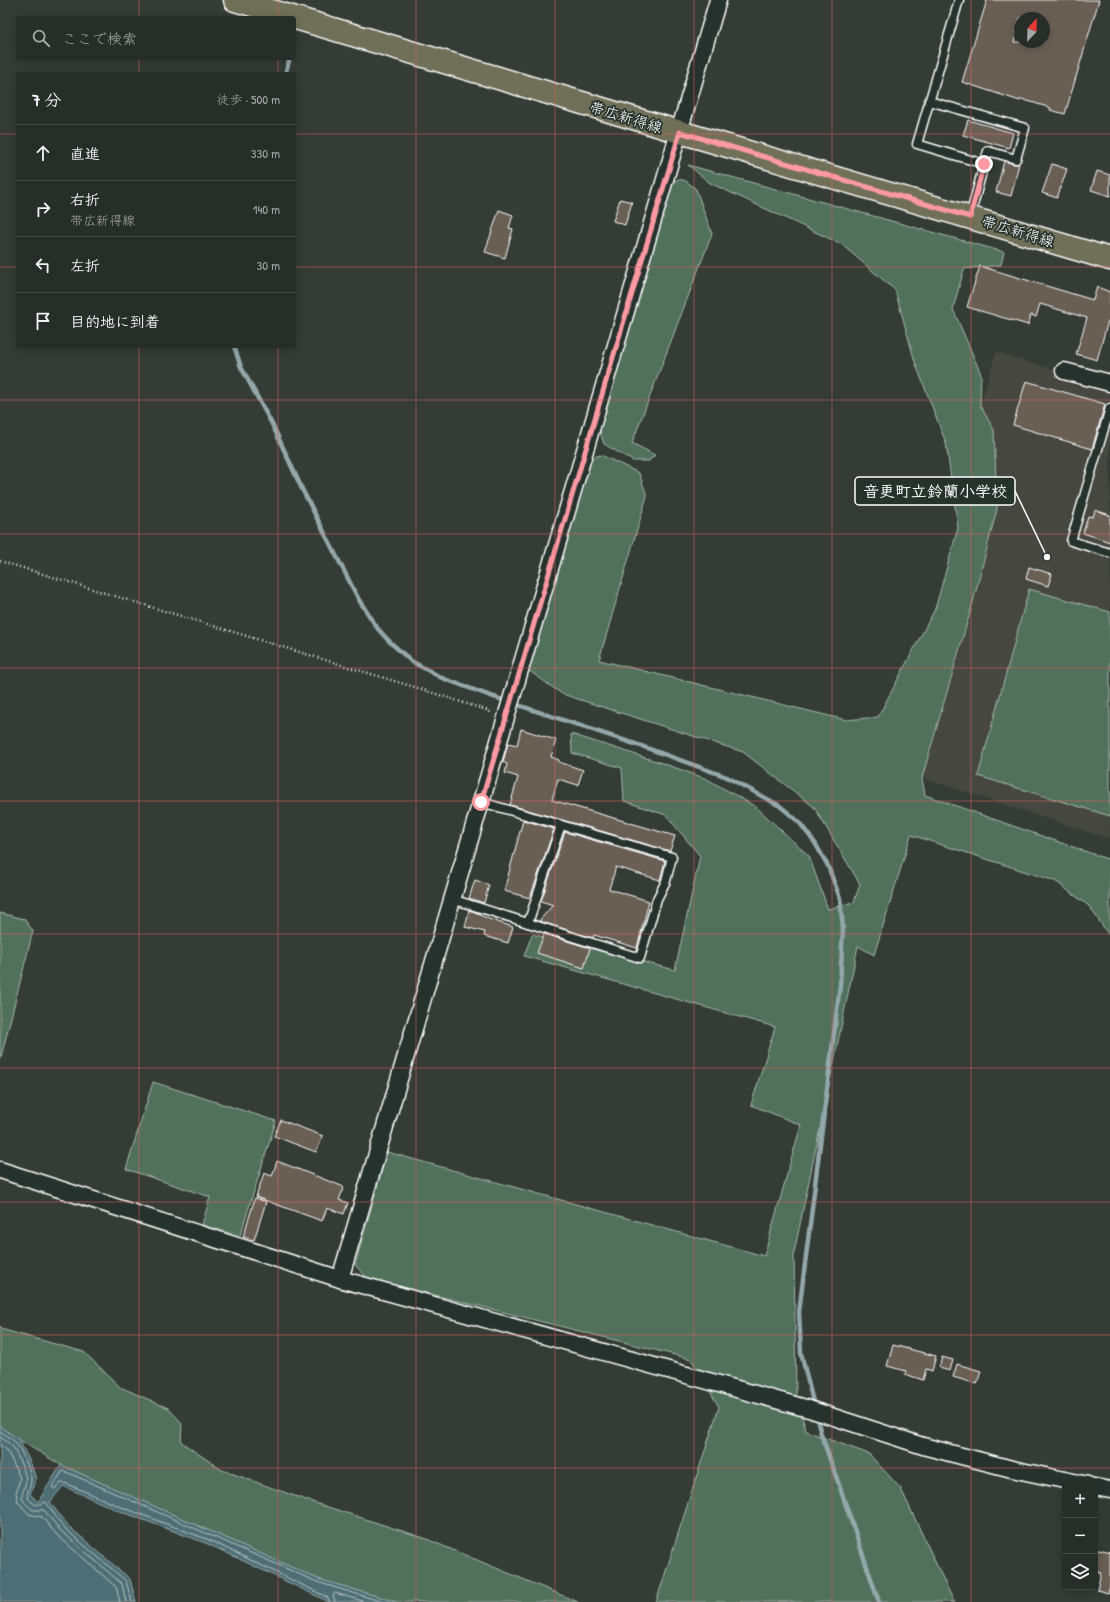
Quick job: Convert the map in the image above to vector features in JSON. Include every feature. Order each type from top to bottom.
[{"type":"main road","name":"帯広新得線","points":[[235,0],[289,16]]},
{"type":"main road","name":"帯広新得線","points":[[296,18],[1110,258]]},
{"type":"street","points":[[340,1279],[718,0]]},
{"type":"street","points":[[1064,370],[1110,383]]},
{"type":"street","points":[[0,1170],[340,1279],[809,1409],[923,1446],[1012,1469],[1074,1482]]},
{"type":"street","points":[[1098,1487],[1110,1490]]},
{"type":"lane","points":[[959,0],[917,144],[984,164]]},
{"type":"lane","points":[[929,101],[1025,128],[1016,159],[988,151],[970,217]]},
{"type":"lane","points":[[1110,408],[1071,541],[1110,552]]},
{"type":"lane","points":[[452,899],[640,958],[657,899],[666,881],[672,857],[481,802]]},
{"type":"lane","points":[[528,923],[561,825]]},
{"type":"path","points":[[0,561],[466,703],[506,717]]},
{"type":"shaded area","points":[[996,352],[1110,387],[1110,839],[922,778],[972,606],[994,430],[980,405]]},
{"type":"green space","points":[[688,165],[1004,252],[1001,265],[964,269],[953,309],[981,374],[980,405],[994,430],[997,509],[972,606],[922,778],[925,795],[1110,860],[1110,937],[1089,906],[1055,881],[911,835],[874,955],[858,946],[794,1253],[796,1394],[806,1431],[869,1454],[901,1489],[954,1602],[656,1602],[719,1407],[691,1359],[367,1278],[355,1265],[387,1152],[764,1256],[801,1125],[751,1105],[775,1027],[524,956],[532,934],[675,970],[700,856],[666,815],[624,801],[622,768],[572,753],[571,734],[707,779],[756,807],[809,856],[828,909],[854,902],[860,884],[814,807],[743,752],[562,694],[528,670],[590,458],[601,455],[639,473],[647,496],[599,660],[846,720],[878,717],[935,609],[958,528],[946,443],[915,362],[895,290],[841,244],[710,183]]},
{"type":"green space","points":[[679,179],[686,181],[696,189],[712,234],[632,443],[655,455],[649,461],[633,461],[604,444],[598,425],[672,182]]},
{"type":"green space","points":[[1029,589],[1110,612],[1110,816],[978,776]]},
{"type":"green space","points":[[0,913],[24,919],[33,931],[0,1061]]},
{"type":"green space","points":[[153,1082],[276,1121],[240,1236],[202,1225],[210,1197],[126,1169]]},
{"type":"green space","points":[[0,1326],[4,1330],[84,1352],[120,1387],[168,1408],[182,1423],[181,1442],[222,1470],[306,1500],[424,1538],[578,1602],[397,1602],[318,1579],[61,1465],[19,1440],[0,1426]]},
{"type":"water","points":[[0,1426],[19,1440],[31,1464],[36,1479],[30,1494],[38,1502],[61,1465],[318,1579],[397,1602],[329,1602],[208,1544],[117,1510],[63,1486],[50,1502],[66,1524],[130,1579],[136,1602],[0,1602]]},
{"type":"building","points":[[987,0],[1099,0],[1065,114],[1021,99],[1020,101],[962,82]]},
{"type":"building","points":[[968,120],[1013,133],[1009,148],[963,135]]},
{"type":"building","points":[[1004,161],[1019,164],[1011,196],[996,192]]},
{"type":"building","points":[[1052,164],[1067,169],[1057,198],[1042,193]]},
{"type":"building","points":[[1097,171],[1110,175],[1110,196],[1091,190]]},
{"type":"building","points":[[620,199],[632,202],[625,225],[613,221]]},
{"type":"building","points":[[499,210],[513,215],[509,228],[513,229],[505,258],[485,252]]},
{"type":"building","points":[[980,266],[1093,300],[1097,287],[1110,292],[1110,322],[1108,321],[1097,360],[1076,354],[1087,318],[1040,304],[1036,317],[1031,315],[1028,325],[967,307]]},
{"type":"building","points":[[1026,381],[1105,404],[1092,449],[1013,425]]},
{"type":"building","points":[[1095,510],[1110,515],[1110,542],[1083,533],[1088,516],[1093,517]]},
{"type":"building","points":[[1029,567],[1052,574],[1048,586],[1026,579]]},
{"type":"building","points":[[521,729],[556,740],[551,757],[559,760],[559,762],[583,770],[578,785],[558,779],[552,800],[675,836],[670,851],[510,805],[518,777],[505,773],[507,764],[503,762],[508,743],[517,745]]},
{"type":"building","points":[[523,820],[554,829],[530,898],[504,891]]},
{"type":"building","points":[[565,832],[665,861],[660,880],[616,867],[609,889],[649,901],[637,948],[594,935],[593,938],[539,921],[553,905],[541,901]]},
{"type":"building","points":[[475,880],[489,885],[484,903],[469,898]]},
{"type":"building","points":[[469,910],[513,927],[508,943],[484,936],[485,932],[465,927]]},
{"type":"building","points":[[544,934],[590,948],[584,968],[537,953]]},
{"type":"building","points":[[281,1120],[323,1136],[316,1152],[274,1136]]},
{"type":"building","points":[[277,1161],[344,1187],[339,1200],[348,1203],[344,1214],[327,1208],[322,1221],[256,1197],[264,1173],[272,1176]]},
{"type":"building","points":[[255,1198],[266,1202],[254,1240],[243,1237]]},
{"type":"building","points":[[893,1345],[936,1356],[932,1371],[926,1369],[923,1380],[905,1374],[906,1371],[887,1366]]},
{"type":"building","points":[[942,1357],[953,1360],[950,1371],[939,1368]]},
{"type":"building","points":[[957,1364],[981,1371],[977,1384],[953,1377]]},
{"type":"building","points":[[1098,1549],[1110,1552],[1110,1587],[1108,1593],[1097,1590],[1101,1573],[1098,1572]]},
{"type":"waterway","points":[[286,72],[289,60]]},
{"type":"waterway","points":[[235,348],[241,367],[273,426],[302,489],[359,600],[378,629],[411,661],[442,678],[488,695],[644,747],[727,777],[780,806],[799,822],[815,843],[828,866],[840,898],[843,928],[840,985],[799,1312],[801,1353],[814,1406]]},
{"type":"waterway","points":[[816,1415],[821,1434],[879,1602]]},
{"type":"place","name":"音更町立鈴蘭小学校","points":[[1047,557]]},
{"type":"route","points":[[481,802],[680,132],[970,217],[984,164]]}]
